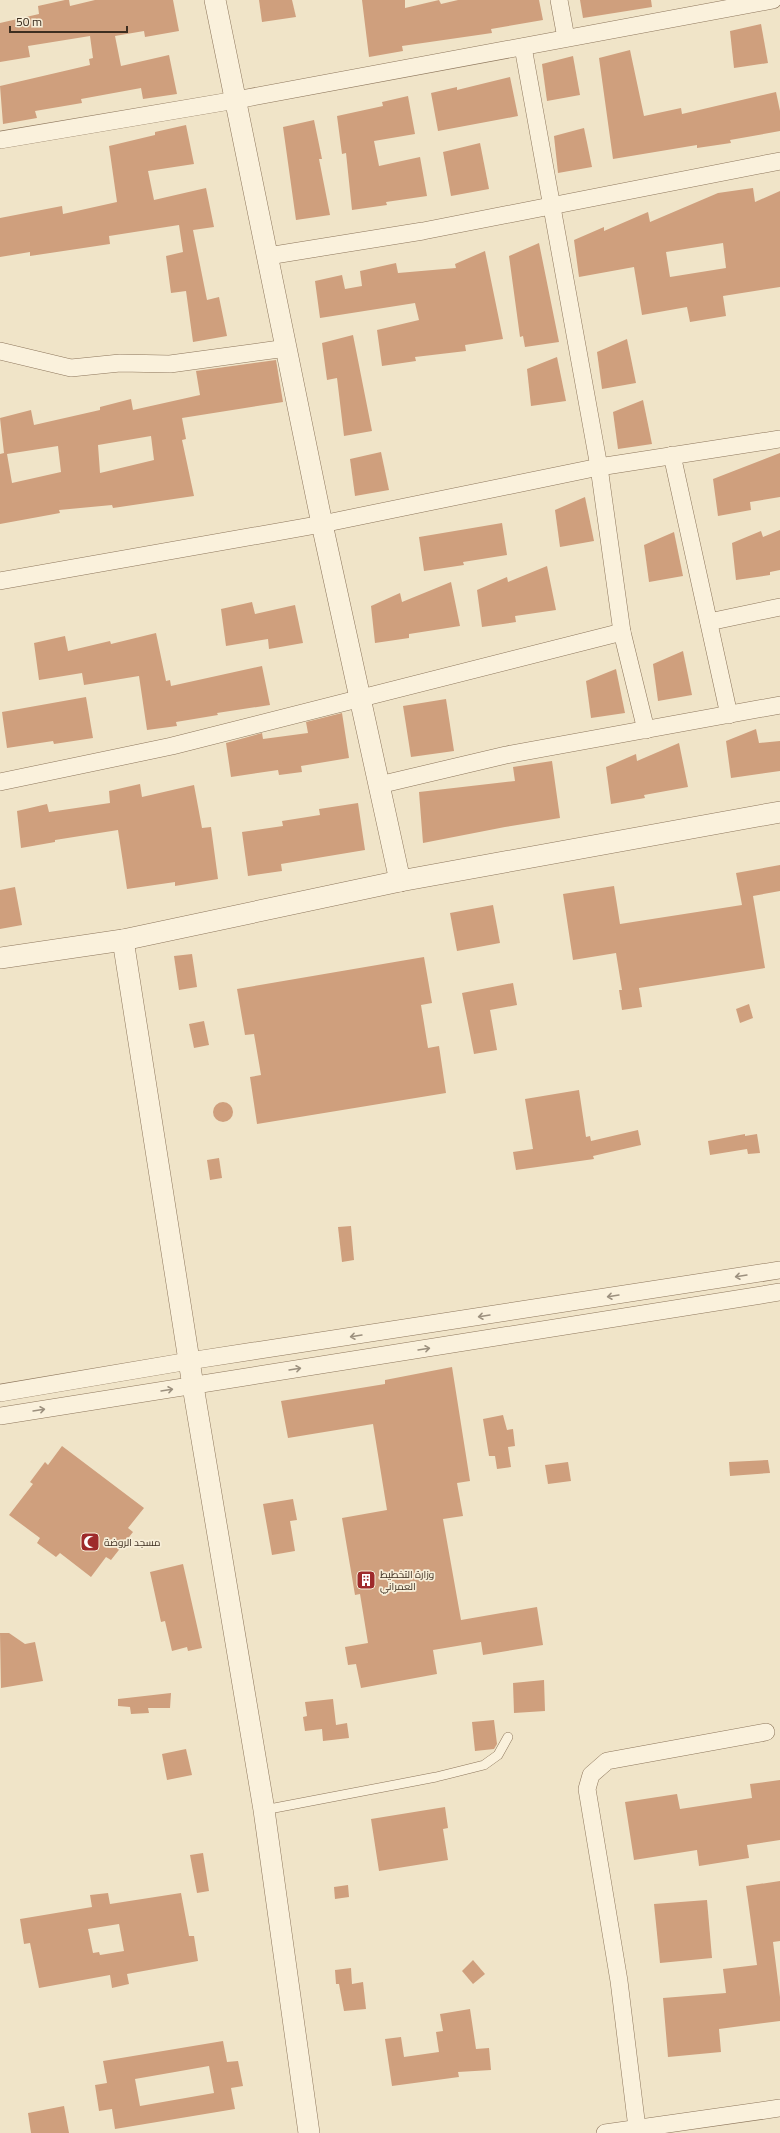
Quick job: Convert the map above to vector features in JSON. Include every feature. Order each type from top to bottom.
[{"type":"street","points":[[215,0],[322,524],[400,881]]},
{"type":"street","points":[[559,0],[566,38]]},
{"type":"street","points":[[0,140],[236,100],[773,0]]},
{"type":"street","points":[[523,47],[553,206],[598,467],[622,632],[646,730]]},
{"type":"street","points":[[268,256],[422,231],[780,161]]},
{"type":"street","points":[[0,351],[71,368],[120,363],[170,364],[287,348]]},
{"type":"street","points":[[0,580],[322,524],[598,467],[780,439]]},
{"type":"street","points":[[672,455],[728,715]]},
{"type":"street","points":[[709,622],[780,607]]},
{"type":"street","points":[[0,782],[172,746],[359,697],[622,632]]},
{"type":"street","points":[[379,785],[506,755],[780,705]]},
{"type":"street","points":[[0,958],[123,940],[400,881],[780,812]]},
{"type":"street","points":[[123,940],[189,1362],[264,1810],[308,2133]]},
{"type":"street","points":[[0,1393],[780,1270]]},
{"type":"street","points":[[0,1416],[780,1292]]},
{"type":"street","points":[[637,2128],[619,1981],[587,1789],[589,1782],[592,1775],[607,1760],[766,1732]]},
{"type":"street","points":[[606,2133],[780,2108]]},
{"type":"lane","points":[[264,1810],[436,1777],[484,1765],[498,1755],[508,1738]]},
{"type":"building","points":[[69,0],[70,6],[95,0],[173,0],[179,31],[145,37],[144,31],[115,36],[121,66],[169,55],[177,94],[143,99],[141,88],[81,99],[82,103],[35,111],[37,118],[3,124],[0,86],[90,65],[89,59],[93,58],[90,36],[28,46],[30,57],[0,62],[0,23],[39,14],[38,6]]},
{"type":"building","points":[[259,0],[292,0],[296,17],[262,22]]},
{"type":"building","points":[[362,0],[405,0],[405,8],[439,0],[441,4],[458,0],[539,0],[543,20],[491,29],[492,33],[402,46],[403,51],[369,57]]},
{"type":"building","points":[[580,0],[651,0],[652,7],[583,18]]},
{"type":"building","points":[[761,24],[768,63],[734,68],[730,31]]},
{"type":"building","points":[[630,50],[644,116],[681,108],[682,114],[776,92],[780,111],[780,131],[730,140],[731,143],[697,148],[697,145],[613,159],[599,58]]},
{"type":"building","points":[[573,56],[580,95],[547,101],[542,64]]},
{"type":"building","points":[[510,77],[518,116],[438,131],[431,93],[457,87],[457,90]]},
{"type":"building","points":[[408,96],[415,134],[374,141],[379,166],[420,157],[427,196],[386,202],[387,205],[352,210],[346,153],[342,154],[337,116],[383,106],[382,102]]},
{"type":"building","points":[[314,120],[322,159],[319,159],[330,215],[296,220],[283,127]]},
{"type":"building","points":[[186,125],[194,164],[148,171],[154,200],[206,188],[214,227],[193,230],[207,300],[219,297],[227,336],[193,342],[186,291],[171,293],[166,256],[183,252],[179,225],[109,236],[110,244],[30,256],[30,252],[0,257],[0,218],[62,206],[63,214],[117,202],[109,146],[155,135],[155,132]]},
{"type":"building","points":[[584,128],[592,167],[558,173],[554,136]]},
{"type":"building","points":[[480,143],[489,189],[451,196],[443,152]]},
{"type":"building","points":[[753,188],[755,202],[780,191],[780,287],[723,296],[726,316],[690,322],[687,307],[642,315],[634,267],[579,277],[574,240],[604,227],[604,231],[648,212],[650,222],[718,193]],"holes":[[[723,243],[726,268],[670,277],[666,252]]]},
{"type":"building","points":[[539,243],[559,342],[525,347],[523,336],[520,337],[509,256]]},
{"type":"building","points":[[485,251],[503,339],[465,345],[466,351],[415,357],[416,361],[382,366],[377,330],[419,320],[415,303],[320,318],[315,281],[342,275],[345,289],[362,286],[360,271],[396,263],[398,273],[456,268],[455,264]]},
{"type":"building","points":[[353,335],[372,431],[344,436],[337,378],[327,380],[322,343]]},
{"type":"building","points":[[627,339],[636,383],[602,389],[597,352]]},
{"type":"building","points":[[557,357],[566,401],[531,406],[527,369]]},
{"type":"building","points":[[276,360],[283,402],[182,418],[186,439],[182,440],[194,496],[113,508],[112,505],[59,510],[60,513],[0,524],[0,454],[4,453],[0,418],[31,410],[34,425],[100,410],[100,407],[131,399],[133,410],[200,395],[196,371]],"holes":[[[151,436],[154,460],[100,473],[98,445]],[[58,446],[61,472],[12,483],[7,454]]]},
{"type":"building","points":[[643,400],[652,444],[618,449],[613,412]]},
{"type":"building","points":[[381,452],[389,490],[355,496],[350,459]]},
{"type":"building","points":[[780,453],[780,497],[750,502],[751,510],[718,516],[713,479]]},
{"type":"building","points":[[585,497],[594,541],[560,547],[555,510]]},
{"type":"building","points":[[502,523],[507,555],[463,562],[464,565],[424,571],[419,537]]},
{"type":"building","points":[[780,530],[780,570],[770,572],[770,575],[736,580],[732,543],[761,531],[763,537]]},
{"type":"building","points":[[674,532],[683,576],[649,582],[644,545]]},
{"type":"building","points":[[547,566],[556,610],[515,616],[516,622],[482,627],[477,590],[507,577],[508,582]]},
{"type":"building","points":[[451,582],[460,626],[409,634],[409,638],[375,643],[371,606],[400,593],[402,602]]},
{"type":"building","points":[[252,602],[255,614],[295,605],[303,643],[269,649],[268,639],[226,646],[221,609]]},
{"type":"building","points":[[156,633],[166,681],[170,680],[171,686],[262,666],[270,705],[217,713],[218,715],[176,722],[177,726],[147,730],[139,676],[84,685],[82,673],[39,680],[34,643],[65,636],[68,651],[110,641],[111,644]]},
{"type":"building","points":[[683,651],[692,695],[658,701],[653,664]]},
{"type":"building","points":[[616,669],[625,713],[591,718],[586,681]]},
{"type":"building","points":[[86,697],[93,738],[54,744],[53,741],[7,748],[2,712]]},
{"type":"building","points":[[446,699],[454,751],[411,757],[403,706]]},
{"type":"building","points":[[342,713],[349,758],[301,766],[302,772],[279,775],[278,770],[231,777],[226,743],[262,733],[263,739],[308,733],[306,722]]},
{"type":"building","points":[[756,729],[759,743],[780,741],[780,771],[731,778],[726,741]]},
{"type":"building","points":[[679,743],[688,787],[644,795],[645,798],[611,804],[606,767],[636,754],[637,761]]},
{"type":"building","points":[[552,761],[560,818],[423,843],[419,792],[515,781],[513,767]]},
{"type":"building","points":[[140,784],[142,797],[194,785],[202,828],[211,827],[218,879],[175,886],[175,882],[127,889],[118,830],[55,840],[55,842],[21,848],[17,811],[47,804],[49,812],[110,803],[109,791]]},
{"type":"building","points":[[358,803],[365,850],[281,864],[282,871],[248,876],[242,832],[283,826],[282,821],[320,815],[319,809]]},
{"type":"building","points":[[780,865],[780,891],[753,896],[765,968],[639,988],[642,1007],[622,1010],[619,990],[622,990],[616,953],[573,960],[563,894],[614,886],[620,924],[742,905],[736,873]]},
{"type":"building","points":[[15,887],[22,925],[0,929],[0,890]]},
{"type":"building","points":[[493,905],[500,943],[457,951],[450,913]]},
{"type":"building","points":[[192,954],[197,987],[179,990],[174,956]]},
{"type":"building","points":[[424,957],[432,1003],[421,1005],[428,1048],[439,1046],[446,1093],[257,1124],[250,1077],[261,1075],[254,1034],[245,1035],[237,989]]},
{"type":"building","points":[[513,983],[517,1005],[490,1010],[497,1050],[474,1054],[462,993]]},
{"type":"building","points":[[749,1004],[753,1018],[740,1023],[736,1009]]},
{"type":"building","points":[[204,1021],[209,1045],[194,1048],[189,1024]]},
{"type":"building","points":[[579,1090],[586,1137],[590,1136],[591,1141],[638,1130],[641,1145],[593,1156],[594,1159],[516,1170],[513,1152],[533,1149],[525,1099]]},
{"type":"building","points":[[223,1102],[230,1105],[233,1112],[230,1119],[223,1122],[216,1119],[213,1112],[216,1105]]},
{"type":"building","points":[[745,1134],[745,1136],[757,1134],[760,1153],[748,1154],[747,1149],[710,1155],[708,1141]]},
{"type":"building","points":[[219,1158],[222,1178],[210,1180],[207,1160]]},
{"type":"building","points":[[351,1226],[354,1260],[342,1262],[338,1227]]},
{"type":"building","points":[[452,1367],[470,1481],[457,1483],[463,1516],[443,1519],[461,1620],[537,1607],[543,1645],[483,1655],[481,1642],[433,1650],[437,1674],[361,1688],[356,1664],[348,1665],[345,1647],[368,1643],[360,1594],[355,1595],[342,1518],[387,1510],[373,1424],[288,1438],[281,1401],[385,1384],[385,1380]]},
{"type":"building","points":[[503,1415],[507,1430],[513,1429],[515,1446],[508,1447],[511,1467],[497,1469],[495,1456],[489,1456],[483,1419]]},
{"type":"building","points":[[62,1446],[144,1508],[128,1528],[133,1532],[111,1560],[106,1557],[91,1577],[60,1553],[56,1557],[37,1543],[40,1538],[9,1515],[33,1484],[30,1482],[45,1462],[48,1465]]},
{"type":"building","points":[[768,1460],[770,1473],[730,1476],[729,1462]]},
{"type":"building","points":[[568,1462],[571,1481],[548,1484],[545,1465]]},
{"type":"building","points":[[293,1499],[297,1520],[290,1521],[295,1551],[272,1555],[263,1504]]},
{"type":"building","points":[[183,1564],[202,1648],[188,1651],[187,1647],[172,1651],[165,1621],[161,1622],[150,1572]]},
{"type":"building","points":[[0,1633],[9,1633],[25,1644],[35,1642],[43,1681],[1,1688]]},
{"type":"building","points":[[544,1680],[545,1711],[514,1713],[513,1683]]},
{"type":"building","points":[[171,1693],[170,1708],[148,1708],[149,1713],[131,1714],[130,1707],[118,1706],[118,1699]]},
{"type":"building","points":[[333,1699],[336,1725],[347,1723],[349,1738],[323,1741],[322,1729],[305,1731],[303,1717],[307,1716],[305,1702]]},
{"type":"building","points":[[494,1720],[497,1744],[494,1749],[475,1751],[472,1722]]},
{"type":"building","points":[[186,1749],[192,1775],[167,1780],[162,1754]]},
{"type":"building","points":[[780,1780],[780,1840],[747,1845],[749,1858],[699,1866],[697,1850],[634,1860],[625,1802],[677,1794],[680,1809],[752,1798],[750,1784]]},
{"type":"building","points":[[445,1807],[448,1828],[443,1829],[448,1860],[379,1871],[371,1819]]},
{"type":"building","points":[[203,1853],[209,1891],[197,1893],[190,1855]]},
{"type":"building","points":[[780,1881],[780,1941],[773,1942],[780,1997],[780,2021],[719,2029],[721,2052],[668,2057],[663,1998],[726,1993],[723,1969],[757,1965],[746,1886]]},
{"type":"building","points":[[348,1885],[349,1897],[335,1899],[334,1887]]},
{"type":"building","points":[[108,1893],[110,1904],[181,1893],[189,1936],[194,1936],[198,1961],[127,1974],[129,1984],[112,1988],[110,1975],[39,1988],[30,1943],[24,1944],[20,1919],[92,1907],[90,1895]],"holes":[[[119,1924],[124,1951],[100,1955],[99,1952],[93,1953],[88,1929]]]},
{"type":"building","points":[[707,1900],[712,1958],[660,1963],[654,1904]]},
{"type":"building","points":[[473,1960],[485,1974],[473,1984],[462,1971]]},
{"type":"building","points":[[351,1968],[352,1984],[363,1982],[366,2009],[344,2011],[339,1984],[336,1984],[335,1970]]},
{"type":"building","points":[[470,2009],[476,2049],[489,2048],[491,2070],[458,2072],[459,2077],[392,2086],[385,2039],[401,2037],[404,2057],[439,2052],[436,2032],[443,2031],[440,2014]]},
{"type":"building","points":[[223,2041],[227,2062],[238,2061],[243,2086],[231,2088],[235,2109],[115,2129],[112,2109],[99,2111],[95,2085],[107,2083],[103,2061]],"holes":[[[209,2066],[214,2093],[140,2106],[135,2079]]]},
{"type":"building","points":[[64,2106],[69,2133],[31,2133],[28,2113]]},
{"type":"place","name":"مسجد الروضة","points":[[90,1542]]},
{"type":"place","name":"وزارة التخطيط العمراني","points":[[366,1580]]}]
